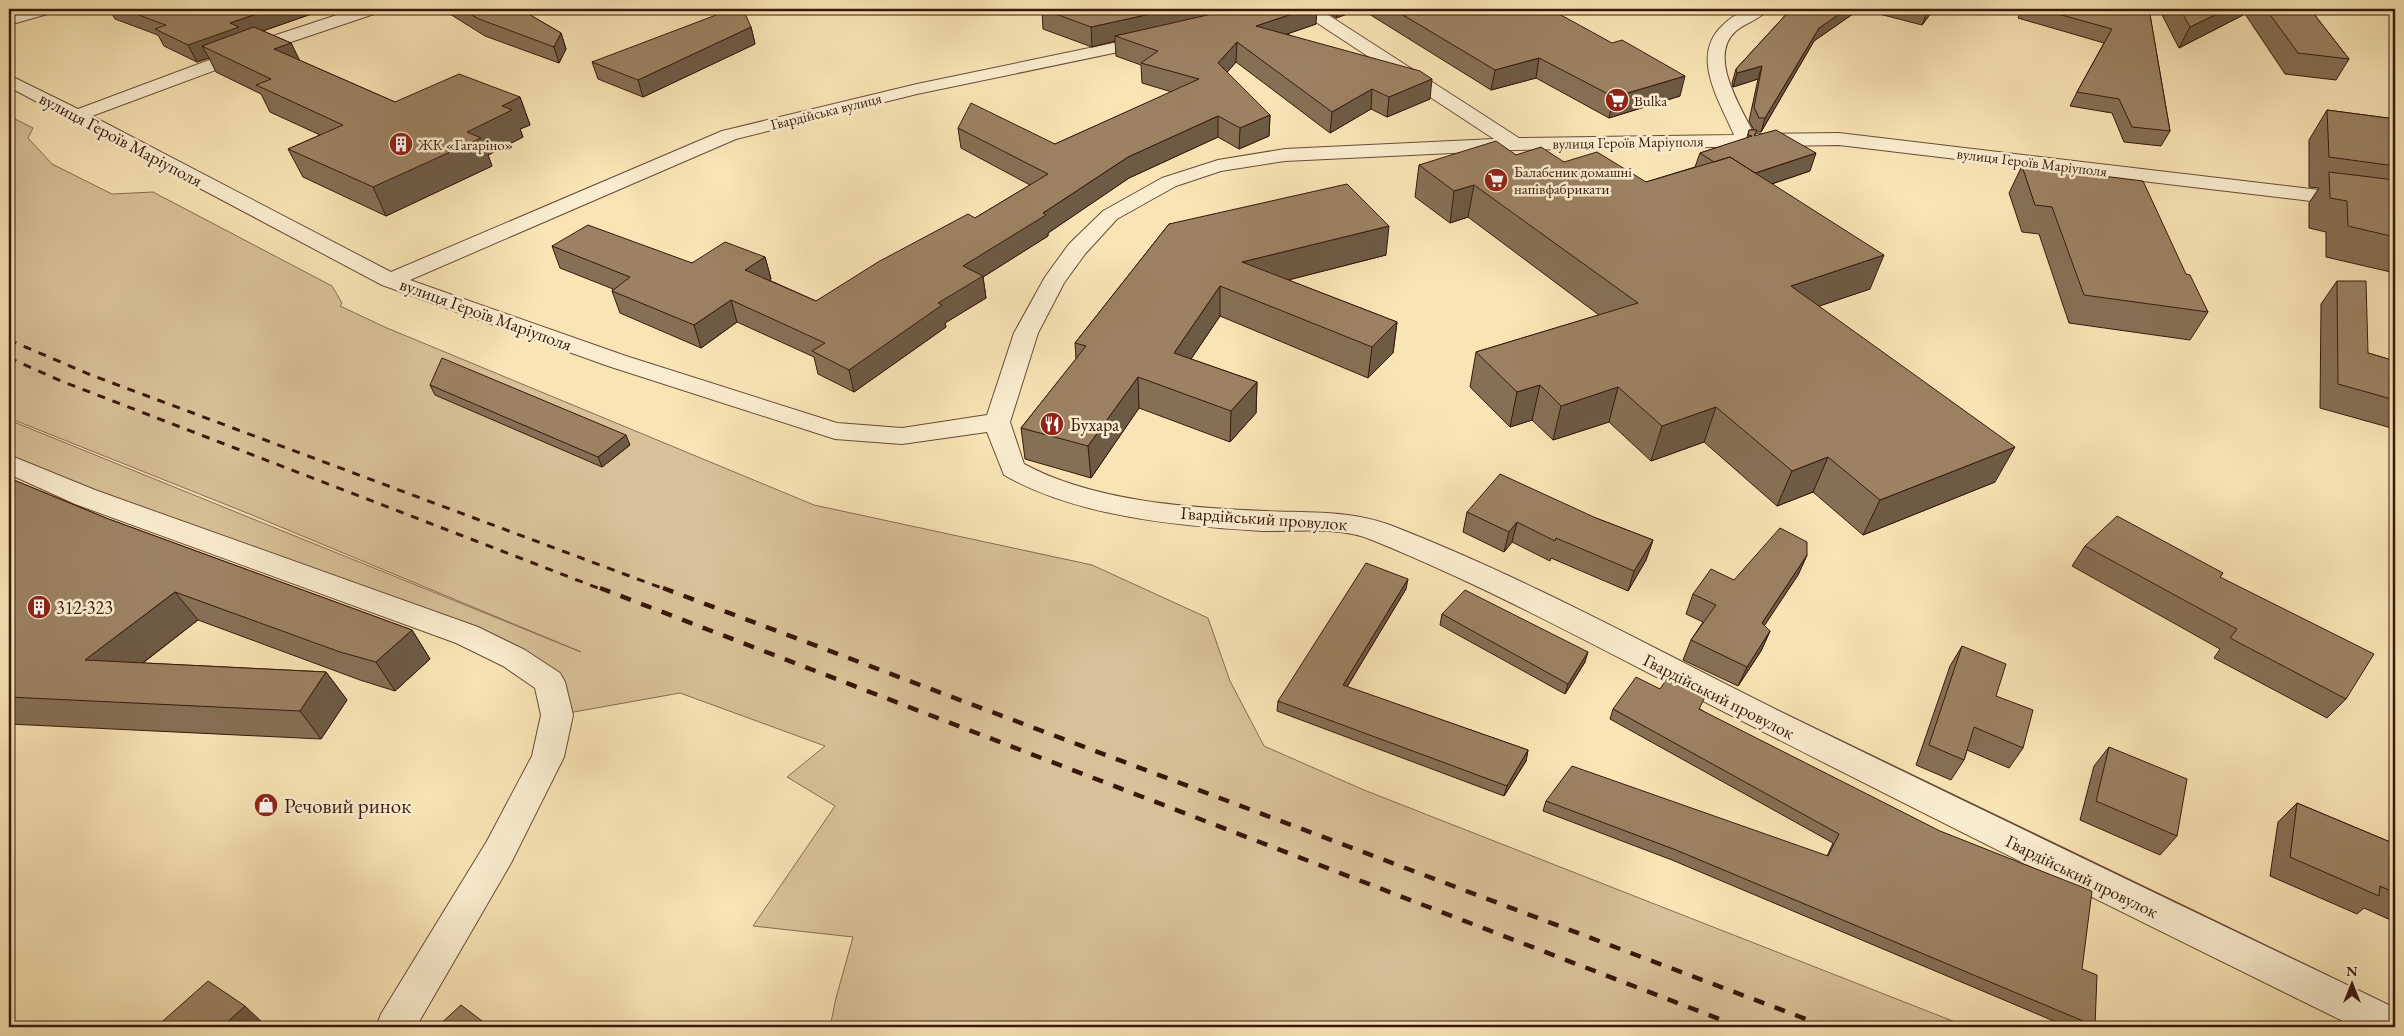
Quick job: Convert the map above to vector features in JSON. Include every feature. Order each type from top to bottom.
[{"type":"street","points":[[9,20],[45,9]]},
{"type":"street","points":[[78,116],[282,39],[371,9]]},
{"type":"street","points":[[1308,9],[1515,144]]},
{"type":"street","points":[[1746,139],[1717,68],[1715,54],[1717,45],[1729,28],[1760,9]]},
{"type":"street","name":"Гвардійська вулиця","points":[[390,280],[730,135],[917,89],[1168,36]]},
{"type":"street","name":"вулиця Героїв Маріуполя","points":[[9,80],[390,280],[617,361],[835,431],[902,436],[997,422],[1026,332],[1053,282],[1078,249],[1110,215],[1170,182],[1218,166],[1285,155],[1515,144],[1746,139],[1852,140],[2395,204]]},
{"type":"street","name":"Гвардійський провулок","points":[[997,422],[1013,469],[1045,485],[1108,501],[1204,517],[1268,521],[1332,520],[1349,522],[1378,531],[1528,600],[2050,861],[2395,1027]]},
{"type":"street","points":[[9,464],[86,497],[467,635],[514,658],[549,682],[557,715],[548,757],[499,852],[395,1027]]},
{"type":"shaded area","points":[[9,116],[33,128],[28,138],[52,164],[112,194],[153,192],[332,286],[342,303],[340,306],[387,328],[814,505],[1092,565],[1208,618],[1230,681],[1264,746],[1364,790],[1968,1027],[830,1027],[853,937],[753,926],[835,806],[787,777],[825,746],[680,693],[557,715],[514,658],[85,497],[9,464],[9,420],[581,652],[252,515],[9,418]]},
{"type":"building","points":[[122,9],[271,9],[230,23],[239,27],[188,45],[155,29],[166,25]]},
{"type":"building","points":[[461,9],[520,9],[561,33],[554,47],[479,19]]},
{"type":"building","points":[[732,9],[743,9],[751,27],[638,80],[592,62]]},
{"type":"building","points":[[1042,9],[1173,9],[1091,27]]},
{"type":"building","points":[[1234,9],[1307,9],[1256,26],[1420,71],[1432,79],[1389,97],[1372,89],[1332,112],[1237,42],[1218,63],[1270,115],[1240,128],[1218,116],[1128,157],[1043,213],[1046,215],[963,266],[983,276],[938,303],[942,305],[849,370],[812,351],[825,343],[731,300],[694,325],[612,291],[630,277],[552,246],[588,225],[692,263],[725,242],[765,257],[745,270],[816,301],[878,262],[968,214],[975,218],[1048,174],[958,128],[971,103],[1055,144],[1199,79],[1141,63],[1158,51],[1115,36]]},
{"type":"building","points":[[1393,9],[1550,9],[1612,43],[1622,40],[1685,76],[1614,97],[1539,58],[1495,70]]},
{"type":"building","points":[[1791,9],[1847,9],[1819,28],[1765,118],[1759,118],[1754,107],[1762,66],[1737,73],[1736,69]]},
{"type":"building","points":[[1914,9],[1929,9],[1927,12]]},
{"type":"building","points":[[2040,9],[2149,9],[2170,131],[2132,127],[2119,99],[2077,92],[2112,29]]},
{"type":"building","points":[[2180,9],[2227,9],[2190,27]]},
{"type":"building","points":[[2266,9],[2310,9],[2349,59],[2298,53]]},
{"type":"building","points":[[254,27],[291,43],[274,49],[395,102],[459,74],[520,97],[502,106],[512,110],[467,132],[481,138],[373,187],[288,149],[343,125],[256,85],[271,79],[202,46]]},
{"type":"building","points":[[2327,110],[2395,119],[2395,166],[2329,157]]},
{"type":"building","points":[[1749,130],[1757,130],[1754,136],[1776,130],[1816,153],[1755,173],[1730,157],[1714,162],[1700,153],[1752,136],[1748,135]]},
{"type":"building","points":[[1496,141],[1516,155],[1541,147],[1564,162],[1597,152],[1646,182],[1730,157],[1884,255],[1791,286],[2015,447],[1880,500],[1828,457],[1792,471],[1716,407],[1662,426],[1618,387],[1561,406],[1540,385],[1517,392],[1476,352],[1638,303],[1474,185],[1454,191],[1419,165]]},
{"type":"building","points":[[2022,166],[2143,181],[2186,274],[2190,275],[2208,312],[2084,295],[2052,207],[2035,205]]},
{"type":"building","points":[[2329,172],[2395,180],[2395,237],[2348,226],[2347,201],[2330,198]]},
{"type":"building","points":[[1347,184],[1389,226],[1242,262],[1397,322],[1372,347],[1220,286],[1174,353],[1257,382],[1231,411],[1138,377],[1088,446],[1021,428],[1086,346],[1075,343],[1169,224]]},
{"type":"building","points":[[2337,281],[2366,281],[2368,353],[2395,361],[2395,400],[2338,384]]},
{"type":"building","points":[[442,358],[626,435],[598,457],[430,385]]},
{"type":"building","points":[[1500,474],[1596,518],[1653,540],[1634,571],[1556,538],[1555,541],[1517,522],[1509,532],[1467,512]]},
{"type":"building","points":[[9,478],[106,518],[412,630],[376,662],[340,652],[175,592],[85,660],[326,672],[300,711],[9,697]]},
{"type":"building","points":[[2117,516],[2223,573],[2220,577],[2374,654],[2346,699],[2230,638],[2237,629],[2085,546]]},
{"type":"building","points":[[1780,528],[1807,542],[1807,555],[1762,623],[1770,631],[1747,667],[1691,640],[1716,605],[1693,594],[1711,569],[1734,580]]},
{"type":"building","points":[[1366,563],[1408,579],[1343,685],[1528,750],[1507,786],[1278,701]]},
{"type":"building","points":[[1465,590],[1588,652],[1568,684],[1442,614]]},
{"type":"building","points":[[1962,646],[2006,664],[1996,696],[2033,710],[2023,748],[1974,727],[1964,760],[1929,745]]},
{"type":"building","points":[[1670,674],[1707,693],[1699,709],[1940,831],[2092,891],[2082,969],[2097,975],[2095,1026],[1676,850],[1546,801],[1572,766],[1828,856],[1839,834],[1613,709],[1636,677],[1660,689]]},
{"type":"building","points":[[2109,747],[2187,779],[2177,836],[2096,801]]},
{"type":"building","points":[[2297,803],[2395,844],[2395,893],[2380,886],[2379,896],[2290,857]]},
{"type":"building","points":[[208,981],[245,1006],[222,1027],[156,1027]]},
{"type":"building","points":[[461,1005],[490,1027],[437,1027]]},
{"type":"railway","points":[[9,340],[91,375],[667,590]]},
{"type":"railway","points":[[9,358],[61,381],[603,590]]},
{"type":"railway","points":[[600,588],[1740,1027]]},
{"type":"railway","points":[[663,588],[1827,1027]]},
{"type":"place","name":"Bulka","points":[[1617,100]]},
{"type":"place","name":"ЖК «Гагаріно»","points":[[401,144]]},
{"type":"place","name":"Балабеник домашні напівфабрикати","points":[[1496,180]]},
{"type":"place","name":"Бухара","points":[[1052,424]]},
{"type":"place","name":"312-323","points":[[39,607]]},
{"type":"place","name":"Речовий ринок","points":[[266,805]]}]
